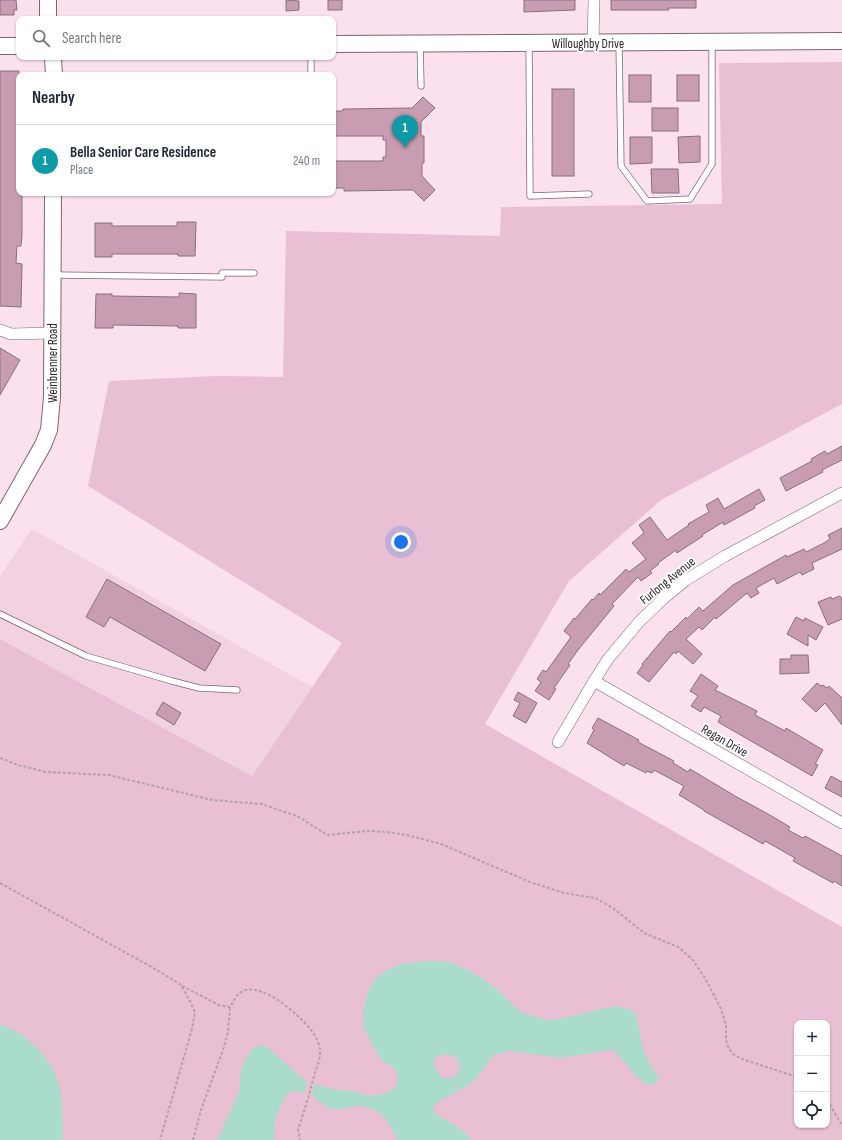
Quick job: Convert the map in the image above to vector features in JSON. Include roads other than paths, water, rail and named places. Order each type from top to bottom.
[{"type":"street","points":[[48,0],[48,16]]},
{"type":"street","points":[[593,43],[594,0]]},
{"type":"street","name":"Willoughby Drive","points":[[336,44],[842,41]]},
{"type":"street","points":[[0,46],[16,46]]},
{"type":"street","points":[[53,60],[54,72]]},
{"type":"street","name":"Weinbrenner Road","points":[[0,521],[43,445],[49,430],[52,397],[53,196]]},
{"type":"street","points":[[0,330],[11,334],[52,333]]},
{"type":"street","name":"Furlong Avenue","points":[[558,742],[608,660],[639,622],[656,606],[686,580],[725,556],[842,494]]},
{"type":"street","name":"Regan Drive","points":[[594,681],[842,823]]},
{"type":"lane","points":[[619,42],[621,166],[647,200],[690,199],[712,164],[712,42]]},
{"type":"lane","points":[[529,43],[530,196],[589,194]]},
{"type":"lane","points":[[420,44],[421,86]]},
{"type":"lane","points":[[311,60],[311,72]]},
{"type":"lane","points":[[52,275],[222,275],[254,273]]},
{"type":"lane","points":[[0,614],[86,656],[199,688],[237,690]]},
{"type":"place","name":"Bella Senior Care Residence","points":[[405,148]]}]
